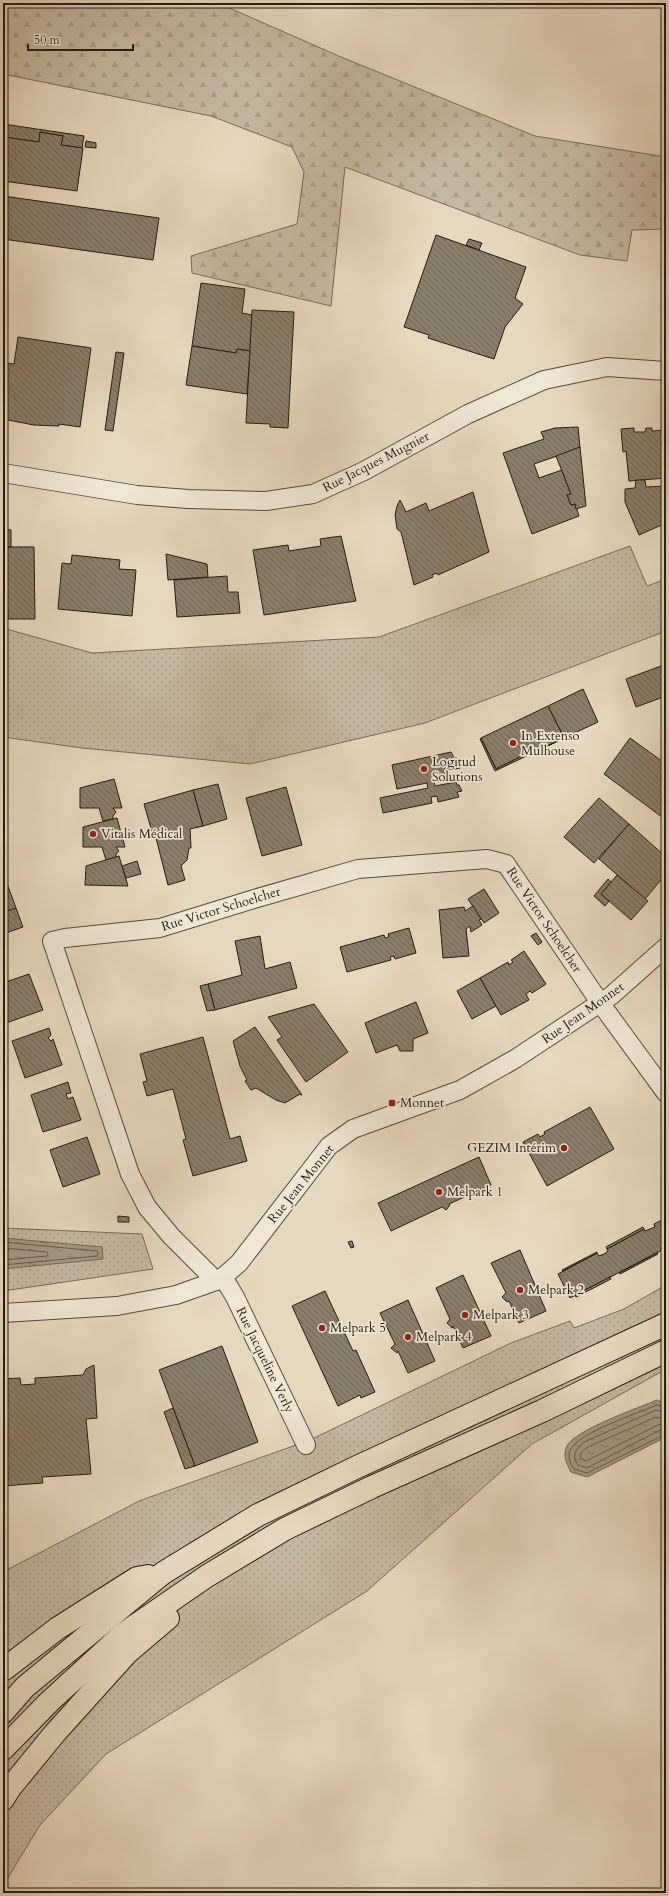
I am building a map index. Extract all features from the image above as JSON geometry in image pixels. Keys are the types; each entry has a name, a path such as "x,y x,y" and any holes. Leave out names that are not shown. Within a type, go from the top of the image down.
{"highway":[{"path":"3,1712 25,1687 163,1573 258,1515 357,1467 666,1324"},
{"path":"3,1749 49,1702 123,1634 207,1576 284,1530 372,1487 542,1411 666,1351"},
{"path":"3,1799 10,1788 55,1734 128,1652 188,1601 277,1545 284,1530"},
{"path":"3,1670 58,1628 137,1578 163,1573"}],"street":[{"name":"Rue Jacques Mugnier","path":"3,473 137,494 266,502 313,494 364,471 468,414 544,380 607,367 666,371"},
{"name":"Rue Victor Schoelcher","path":"220,1279 171,1236 147,1207 130,1174 52,941 65,938 160,928 358,869 487,859 506,864 601,1004"},
{"name":"Rue Jean Monnet","path":"3,1313 117,1306 176,1295 220,1279 239,1263 328,1146 353,1129 460,1090 515,1059 601,1004 640,972 666,947"},
{"path":"601,1004 666,1093"},
{"name":"Rue Jacqueline Verly","path":"220,1279 235,1297 306,1445"}],"green space":[{"path":"3,3 218,3 341,57 535,136 666,157 666,229 632,230 627,261 580,255 345,167 331,306 192,273 191,256 297,224 304,172 292,147 211,116 3,74"},
{"path":"630,546 647,586 666,579 666,631 425,723 250,764 82,748 3,737 3,628 92,653 379,637"},
{"path":"3,1228 142,1234 153,1269 3,1291"},
{"path":"666,1285 666,1369 532,1444 367,1591 106,1754 40,1825 3,1886 3,1572 139,1501 310,1440 511,1343 570,1321 574,1328 624,1309"}],"water":[{"path":"3,1238 102,1247 103,1259 3,1269"},
{"path":"657,1400 666,1404 666,1437 587,1477 571,1472 565,1453 567,1446 572,1440 594,1427"}],"building":[{"path":"3,124 84,136 82,148 61,145 63,136 40,132 39,142 3,137"},
{"path":"40,132 63,136 61,145 83,148 77,191 3,181 3,137 39,142"},
{"path":"86,141 96,143 96,148 85,147"},
{"path":"3,196 159,218 153,260 3,239"},
{"path":"436,235 526,267 515,298 523,304 505,327 494,359 428,338 429,335 404,327"},
{"path":"469,239 482,243 479,250 466,245"},
{"path":"201,283 245,289 242,313 252,315 250,351 237,349 236,353 192,346"},
{"path":"252,310 294,312 288,428 270,427 270,424 246,423"},
{"path":"18,337 91,348 80,427 59,424 59,426 34,425 3,419 3,363 14,364"},
{"path":"192,346 236,353 237,349 250,351 247,394 186,385"},
{"path":"116,352 124,353 113,431 105,430"},
{"path":"578,427 580,448 534,464 539,478 562,470 571,494 567,495 571,505 575,504 579,516 532,534 503,453 544,439 541,432 555,428"},
{"path":"634,428 634,432 645,432 646,428 652,428 652,431 666,430 666,478 629,481 626,451 623,452 621,429"},
{"path":"580,447 586,506 576,509 575,504 571,505 567,495 571,494 556,456"},
{"path":"636,480 645,480 646,487 666,486 666,523 639,535 625,502 625,489 635,488"},
{"path":"473,492 489,552 438,575 437,573 432,575 433,577 414,585 401,532 397,529 395,515 400,500 406,512 426,503 429,511"},
{"path":"3,529 11,530 11,547 3,547"},
{"path":"341,536 356,601 264,615 253,550 288,545 289,551 321,546 320,539"},
{"path":"3,547 34,547 35,619 8,619 8,610 3,610"},
{"path":"166,554 207,564 208,577 168,580"},
{"path":"72,555 120,560 119,569 136,570 132,616 58,609 62,563 71,564"},
{"path":"227,576 228,592 238,592 240,613 177,617 174,580"},
{"path":"661,666 662,670 666,668 666,696 636,707 626,679"},
{"path":"583,689 598,722 564,738 548,706"},
{"path":"548,706 564,738 531,754 528,749 523,752 524,755 496,769 481,738"},
{"path":"481,738 496,769 524,755 523,752 528,749 531,754 495,771 480,739"},
{"path":"630,738 666,764 666,820 604,774"},
{"path":"451,752 460,768 444,771 446,779 434,782 435,786 456,782 462,791 457,792 459,797 438,802 437,796 431,797 432,803 383,813 380,798 428,788 427,783 397,789 392,765"},
{"path":"114,779 122,808 113,808 116,812 113,819 103,821 99,808 80,808 80,788"},
{"path":"218,784 227,819 203,826 193,790"},
{"path":"286,787 302,845 262,856 246,798"},
{"path":"193,790 203,826 190,829 191,848 189,848 187,860 181,866 185,880 168,885 156,838 154,839 144,804"},
{"path":"599,798 629,824 594,863 564,837"},
{"path":"117,818 125,847 116,847 119,851 116,854 116,857 106,860 102,847 83,847 83,827"},
{"path":"629,824 666,857 666,874 645,899 599,859"},
{"path":"119,856 128,886 85,885 86,866"},
{"path":"137,861 141,874 126,878 122,866"},
{"path":"3,872 9,889 3,891"},
{"path":"617,875 648,901 631,920 601,894"},
{"path":"608,879 611,882 601,894 609,901 605,906 594,896"},
{"path":"9,889 16,908 3,913 3,891"},
{"path":"484,889 499,913 484,923 468,899"},
{"path":"473,906 481,919 479,920 482,925 471,932 470,926 466,929 469,956 443,958 439,910 464,907 465,911"},
{"path":"16,908 23,927 3,934 3,913"},
{"path":"409,928 416,953 395,959 394,956 390,957 391,960 347,972 340,947 384,935 385,938 389,937 388,934"},
{"path":"536,933 542,942 538,945 531,936"},
{"path":"260,936 265,969 290,962 297,988 215,1010 208,984 242,975 235,941"},
{"path":"524,951 546,984 532,993 530,991 526,994 529,1000 501,1015 480,978 508,962 509,965 513,962 511,960"},
{"path":"29,974 43,1010 6,1023 3,1015 3,983"},
{"path":"480,978 496,1006 472,1019 457,991"},
{"path":"208,984 215,1010 207,1011 200,986"},
{"path":"416,1002 428,1033 413,1039 413,1051 400,1051 397,1045 376,1053 365,1023"},
{"path":"314,1004 348,1052 306,1082 277,1040 282,1037 268,1017"},
{"path":"255,1027 302,1095 300,1094 285,1103 276,1100 256,1088 251,1090 245,1081 247,1080 240,1066 233,1041"},
{"path":"49,1028 51,1035 48,1038 51,1041 53,1039 62,1065 25,1078 12,1041"},
{"path":"203,1037 230,1139 240,1136 247,1161 193,1176 183,1140 186,1139 173,1089 147,1096 143,1082 147,1081 140,1054"},
{"path":"68,1082 71,1093 66,1094 68,1099 73,1097 81,1120 43,1132 31,1095"},
{"path":"590,1107 614,1149 547,1186 523,1142 538,1134 540,1137 545,1134 544,1132"},
{"path":"87,1137 100,1174 63,1187 50,1150"},
{"name":"Melpark 1","path":"479,1157 491,1185 449,1204 450,1205 446,1210 442,1207 391,1231 378,1203"},
{"path":"118,1216 129,1217 129,1222 118,1222"},
{"path":"666,1218 666,1248 570,1298 558,1274 597,1253 599,1256 604,1254 608,1251 607,1249 644,1229 645,1231 655,1227 654,1224"},
{"path":"643,1227 644,1229 607,1249 606,1247"},
{"path":"352,1241 354,1247 351,1248 348,1242"},
{"name":"Melpark 2","path":"520,1250 546,1311 519,1323 509,1301 507,1302 502,1297 506,1293 491,1263"},
{"path":"597,1252 563,1271 562,1270"},
{"path":"657,1253 658,1254 620,1274 619,1273"},
{"name":"Melpark 3","path":"463,1275 491,1336 463,1348 453,1326 452,1328 447,1323 450,1319 436,1288"},
{"path":"610,1277 611,1279 576,1297 575,1295"},
{"name":"Melpark 5","path":"325,1291 353,1351 356,1350 375,1392 361,1398 360,1395 338,1406 292,1306"},
{"name":"Melpark 4","path":"408,1300 435,1361 408,1373 398,1351 397,1353 391,1348 395,1344 380,1313"},
{"path":"222,1346 258,1442 195,1466 159,1370"},
{"path":"94,1365 97,1418 86,1419 91,1474 42,1477 43,1483 3,1486 3,1379 20,1378 21,1385 35,1384 35,1378 83,1375 86,1369"},
{"path":"173,1408 195,1466 185,1469 164,1412"}],"place":[{"name":"In Extenso Mulhouse","path":"513,743"},
{"name":"Logitud Solutions","path":"424,769"},
{"name":"Vitalis Médical","path":"93,834"},
{"name":"Monnet","path":"392,1103"},
{"name":"GEZIM Intérim","path":"564,1148"},
{"name":"Melpark 1","path":"439,1192"},
{"name":"Melpark 2","path":"520,1290"},
{"name":"Melpark 3","path":"465,1315"},
{"name":"Melpark 5","path":"322,1328"},
{"name":"Melpark 4","path":"408,1337"}]}
